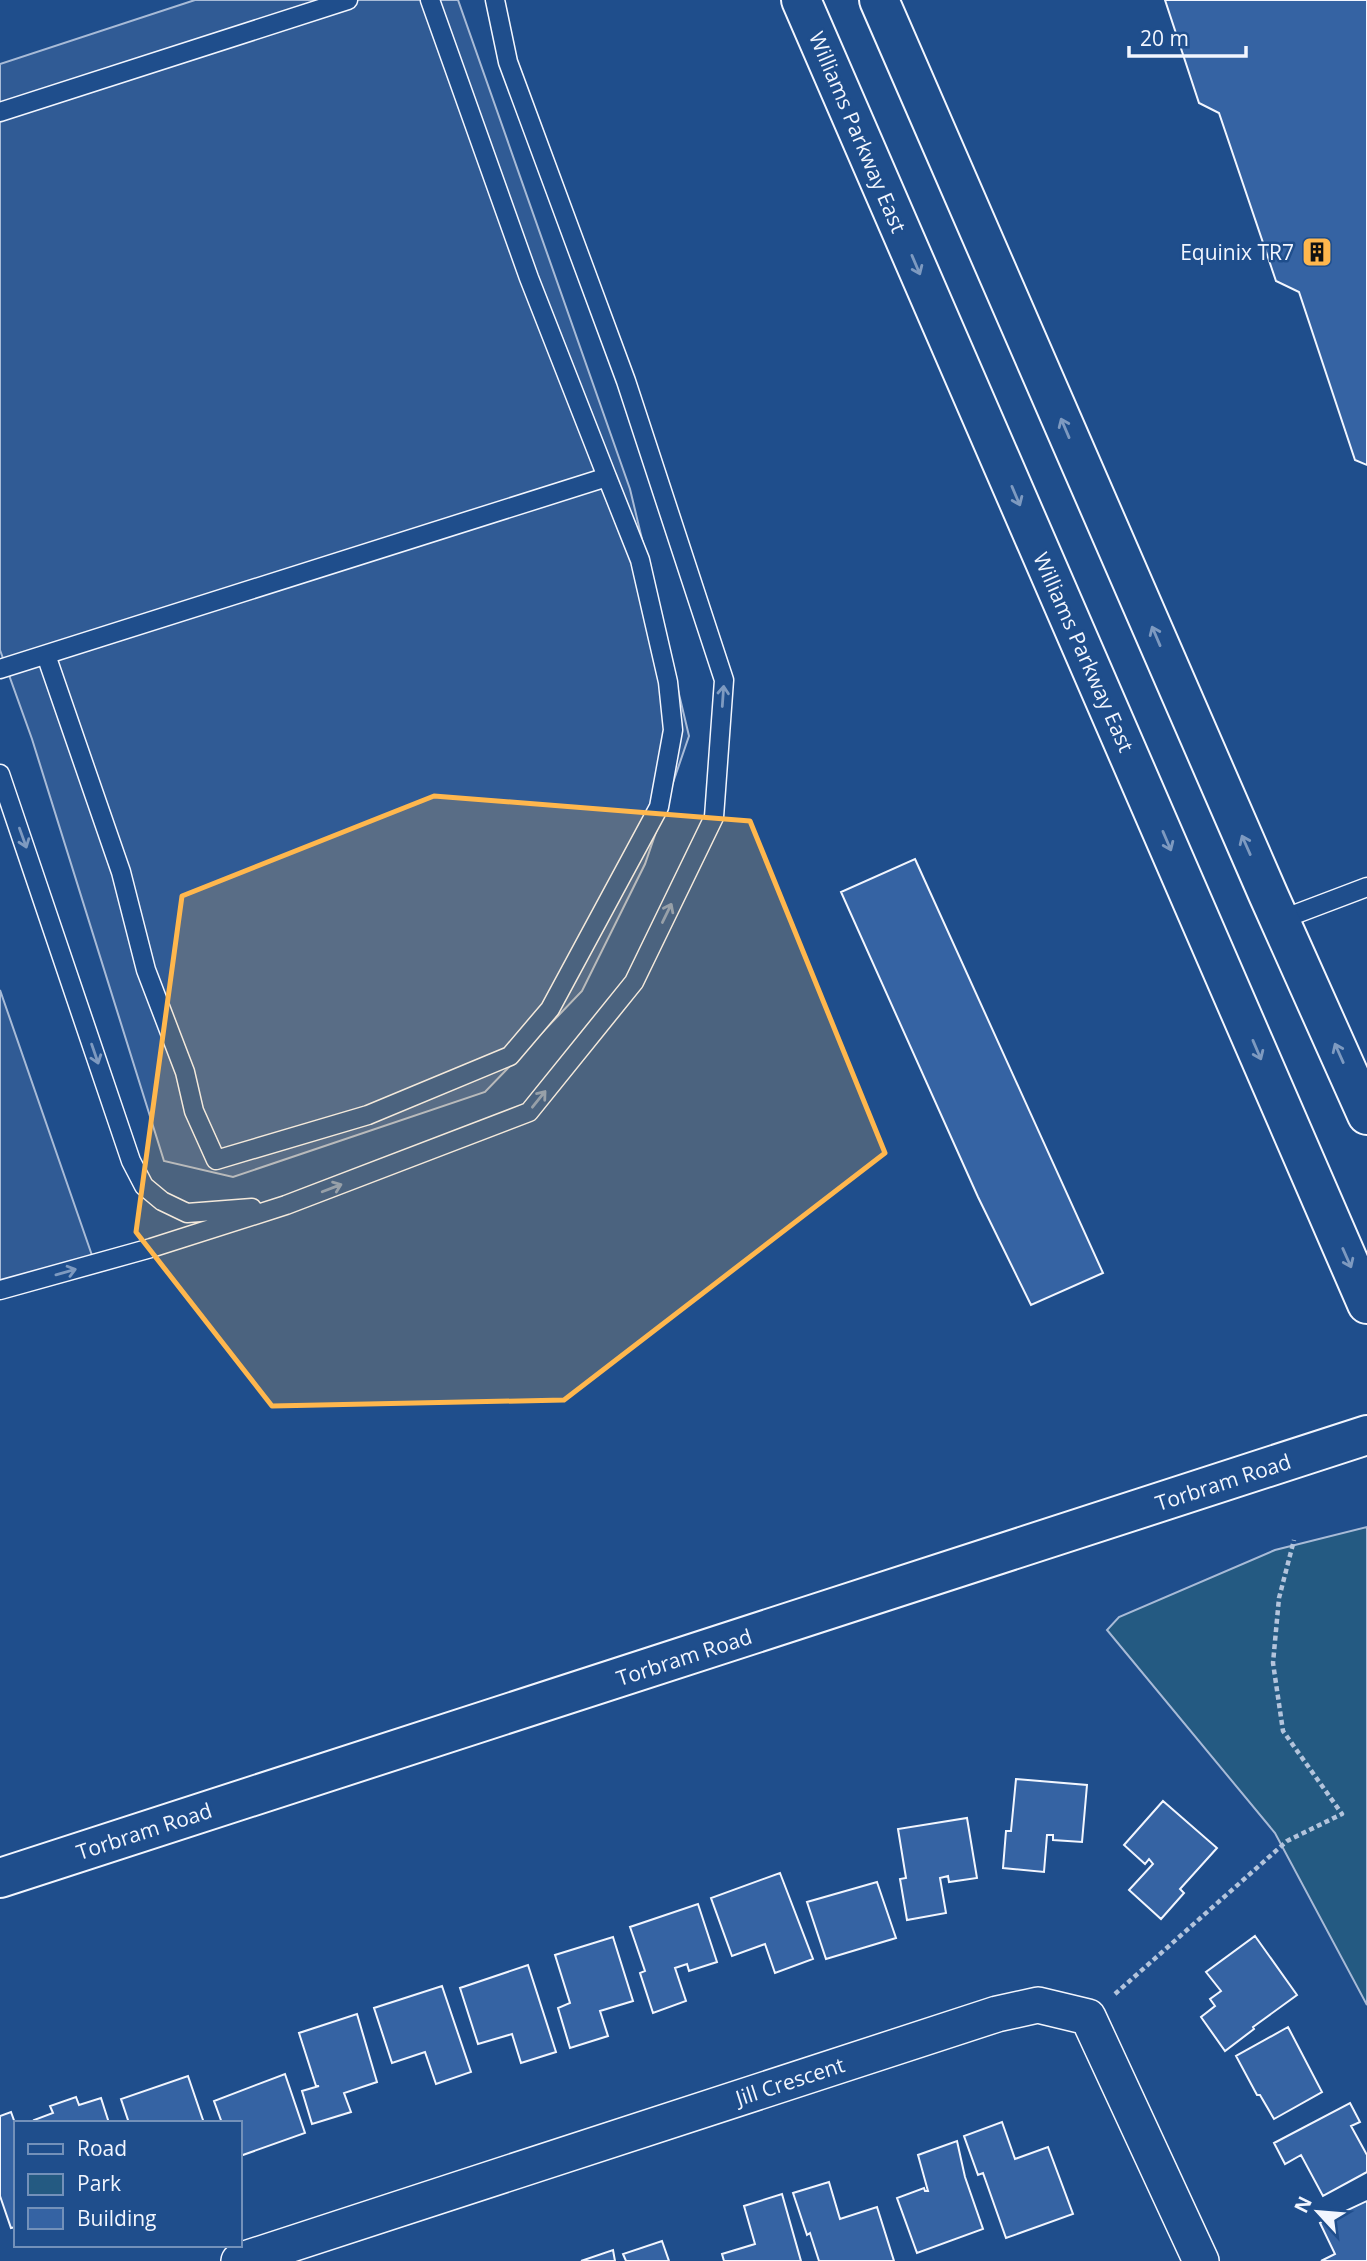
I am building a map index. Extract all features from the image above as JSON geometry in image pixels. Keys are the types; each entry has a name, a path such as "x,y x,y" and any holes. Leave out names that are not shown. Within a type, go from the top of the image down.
{"main road":[{"name":"Williams Parkway East","path":"801,0 1367,1304"},
{"path":"879,0 1367,1115"},
{"name":"Torbram Road","path":"0,1878 1367,1435"}],"street":[{"name":"Jill Crescent","path":"239,2261 997,2014 1038,2005 1088,2018"},
{"path":"1088,2018 1201,2261"}],"lane":[{"path":"0,112 348,0"},
{"path":"46,655 121,872 146,970 185,1072 194,1111 216,1160 368,1115 510,1056 550,1009 659,807 673,730 668,682 640,560 529,278 430,0"},
{"path":"0,1290 140,1251 286,1205 529,1112 634,982 714,817 724,680 626,381 508,62 495,0"},
{"path":"0,669 607,477"},
{"path":"0,774 131,1161 144,1186 162,1201 187,1213 286,1205"},
{"path":"1280,920 1367,887"}],"path":[{"path":"1088,2018 1287,1840 1342,1814 1283,1731 1273,1663 1279,1598 1294,1540"}],"highlighted area":[{"path":"434,796 750,821 885,1153 564,1400 272,1406 136,1232 182,896"}],"green space":[{"path":"1367,1527 1367,2005 1275,1833 1107,1630 1119,1617 1275,1550"}],"shaded area":[{"path":"195,0 458,0 630,489 689,736 645,864 582,991 485,1092 233,1177 164,1161 32,739 0,650 0,64"},
{"path":"0,990 95,1264 0,1293"}],"building":[{"name":"Equinix TR7","path":"1165,0 1367,0 1367,465 1355,460 1299,292 1276,281 1219,113 1199,103"},
{"path":"915,859 1103,1273 1031,1305 978,1197 841,892"},
{"path":"1016,1779 1087,1785 1082,1842 1053,1840 1053,1835 1047,1835 1044,1872 1003,1868 1006,1831 1011,1831"},
{"path":"1163,1801 1217,1848 1180,1889 1184,1893 1161,1919 1129,1890 1153,1864 1149,1859 1145,1864 1124,1845"},
{"path":"967,1818 977,1878 949,1882 948,1876 940,1878 946,1913 907,1920 900,1879 906,1878 898,1829"},
{"path":"780,1873 813,1959 775,1973 765,1944 732,1956 711,1898"},
{"path":"877,1882 896,1938 826,1959 807,1902"},
{"path":"698,1904 717,1962 689,1971 687,1964 675,1968 686,2001 653,2013 640,1973 645,1971 630,1927"},
{"path":"1255,1936 1297,1995 1225,2051 1201,2017 1215,2006 1210,1999 1221,1991 1206,1972"},
{"path":"613,1937 633,2001 600,2011 608,2036 570,2048 558,2008 570,2003 555,1955"},
{"path":"528,1965 556,2052 521,2063 512,2034 478,2044 460,1988"},
{"path":"442,1986 471,2072 436,2084 425,2052 392,2063 374,2008"},
{"path":"357,2014 377,2082 344,2093 351,2112 312,2124 302,2091 319,2086 316,2086 299,2033"},
{"path":"1288,2027 1322,2092 1274,2119 1260,2095 1257,2095 1236,2056"},
{"path":"285,2074 305,2133 242,2155 242,2121 221,2121 214,2101"},
{"path":"188,2076 203,2121 128,2121 121,2099"},
{"path":"76,2097 79,2105 101,2098 108,2121 34,2121 53,2113 50,2106"},
{"path":"1350,2103 1360,2122 1351,2126 1367,2155 1367,2172 1323,2196 1301,2155 1285,2164 1274,2143"},
{"path":"11,2112 14,2121 14,2227 11,2228 0,2196 0,2116"},
{"path":"1002,2122 1015,2159 1048,2147 1073,2214 1006,2238 983,2173 978,2175 964,2136"},
{"path":"957,2141 965,2177 983,2229 917,2253 897,2198 924,2188 928,2191 918,2155"},
{"path":"829,2182 840,2219 877,2207 894,2261 819,2261 793,2193"},
{"path":"782,2194 801,2261 724,2261 722,2254 755,2244 744,2206"},
{"path":"1367,2201 1367,2261 1321,2261 1335,2254 1320,2223"},
{"path":"662,2241 669,2261 626,2261 623,2254"},
{"path":"613,2250 615,2261 581,2261"}],"place":[{"name":"Equinix TR7","path":"1317,252"}]}
